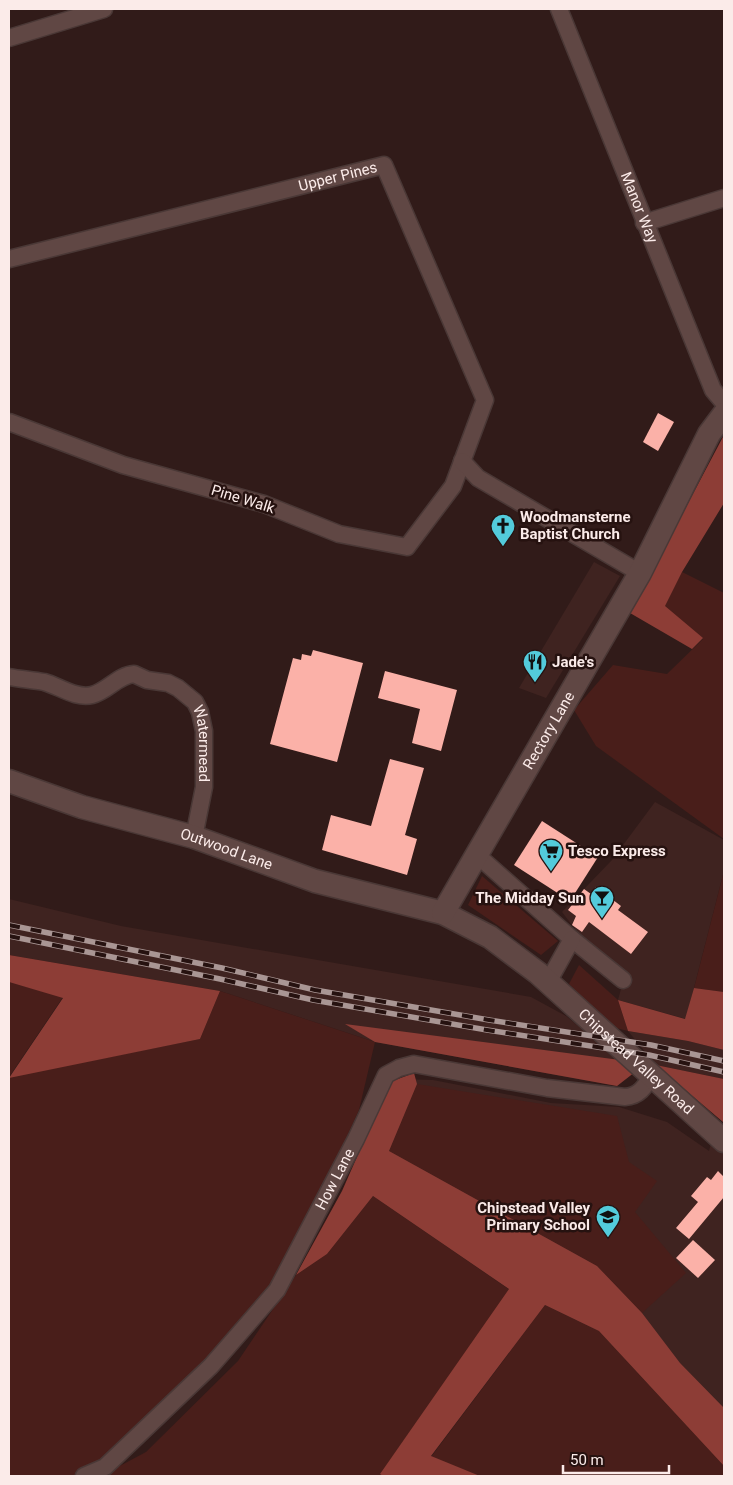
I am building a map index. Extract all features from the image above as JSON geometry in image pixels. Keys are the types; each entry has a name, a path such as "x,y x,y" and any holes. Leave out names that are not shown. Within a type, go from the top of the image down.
{"main road":[{"name":"Rectory Lane","path":"443,914 640,573 709,434 724,414"},
{"name":"Outwood Lane","path":"9,781 82,807 194,837 315,881 443,914"},
{"name":"Chipstead Valley Road","path":"443,914 490,937 514,954 548,982 724,1141"}],"street":[{"path":"9,38 104,9"},
{"name":"Manor Way","path":"559,9 713,390 724,403"},
{"name":"Upper Pines","path":"9,259 384,165 485,400 462,461"},
{"path":"644,223 724,198"},
{"name":"Pine Walk","path":"9,422 122,465 264,504 339,534 407,547 453,486 462,461"},
{"path":"462,461 478,478 640,573"},
{"path":"453,486 478,478"},
{"name":"Watermead","path":"9,678 44,682 75,694 87,696 98,693 121,679 134,674 147,680 168,683 187,694 195,702 200,712 204,731 204,787 194,837"},
{"path":"477,855 572,939 623,980"},
{"path":"548,982 572,939"},
{"name":"How Lane","path":"84,1476 106,1467 204,1373 278,1290 356,1139 386,1075 399,1068 414,1064 547,1088 625,1097 633,1096 640,1092 651,1076"}],"shaded area":[{"path":"724,435 724,503 682,572 665,606 703,638 692,649 630,613"},
{"path":"594,562 620,576 546,698 519,688"},
{"path":"682,572 724,593 724,839 596,746 574,710 613,665 667,674 703,639 664,606"},
{"path":"655,802 724,840 724,871 686,1019 618,1000 621,989 562,912 612,860"},
{"path":"724,871 724,992 694,988"},
{"path":"482,876 558,941 541,955 468,905"},
{"path":"9,899 121,926 531,997 566,1016 635,1072 617,1086 375,1042 220,991 9,955"},
{"path":"9,955 220,991 200,1039 9,1078 63,998 9,982"},
{"path":"579,965 618,1000 628,1031 612,1027 569,984"},
{"path":"9,982 63,997 9,1077"},
{"path":"694,988 724,992 724,1050 688,1041 628,1031 618,1000 685,1019"},
{"path":"220,991 375,1042 359,1110 277,1290 211,1366 84,1476 9,1476 9,1077 200,1039"},
{"path":"345,1024 620,1060 635,1072 617,1086 375,1042"},
{"path":"628,1031 688,1041 724,1050 724,1079 656,1065"},
{"path":"656,1065 724,1079 724,1121 723,1122"},
{"path":"414,1073 417,1084 389,1151 597,1266 642,1313 680,1363 724,1408 724,1466 599,1331 545,1305 431,1456 480,1476 383,1476 380,1474 509,1289 373,1196 327,1254 296,1275 342,1191 390,1082"},
{"name":"Chipstead Valley Primary School","path":"398,1079 433,1080 551,1103 619,1107 667,1122 709,1151 714,1132 724,1141 724,1436 362,1152"},
{"path":"417,1084 617,1116 629,1162 657,1181 635,1212 686,1273 642,1313 597,1266 389,1151"},
{"path":"373,1196 510,1290 381,1473 383,1476 101,1476 146,1452 238,1361 296,1275 327,1254"},
{"path":"545,1305 599,1331 724,1466 724,1476 480,1476 431,1457"}],"building":[{"path":"658,413 674,422 658,451 643,442"},
{"path":"313,650 363,663 337,762 270,744 293,658 301,660 302,654 311,656"},
{"path":"385,671 457,690 441,751 412,743 420,709 378,698"},
{"path":"390,759 424,768 405,835 417,839 407,875 322,850 331,815 371,826"},
{"path":"542,821 598,857 570,901 514,865"},
{"name":"The Midday Sun","path":"596,887 621,906 618,910 648,932 631,954 589,922 582,932 572,925 576,916 568,910 584,889 591,894"},
{"path":"718,1171 724,1177 724,1197 689,1239 676,1228 698,1202 691,1196 707,1177 711,1180"},
{"path":"693,1240 715,1260 698,1278 676,1258"}],"railway":[{"path":"9,925 222,968 315,990 651,1045 724,1061"},
{"path":"9,936 313,1000 649,1055 724,1072"}],"place":[{"name":"Woodmansterne Baptist Church","path":"503,547"},
{"name":"Jade's","path":"535,683"},
{"name":"Tesco Express","path":"551,872"},
{"name":"The Midday Sun","path":"602,919"},
{"name":"Chipstead Valley Primary School","path":"608,1238"}]}
